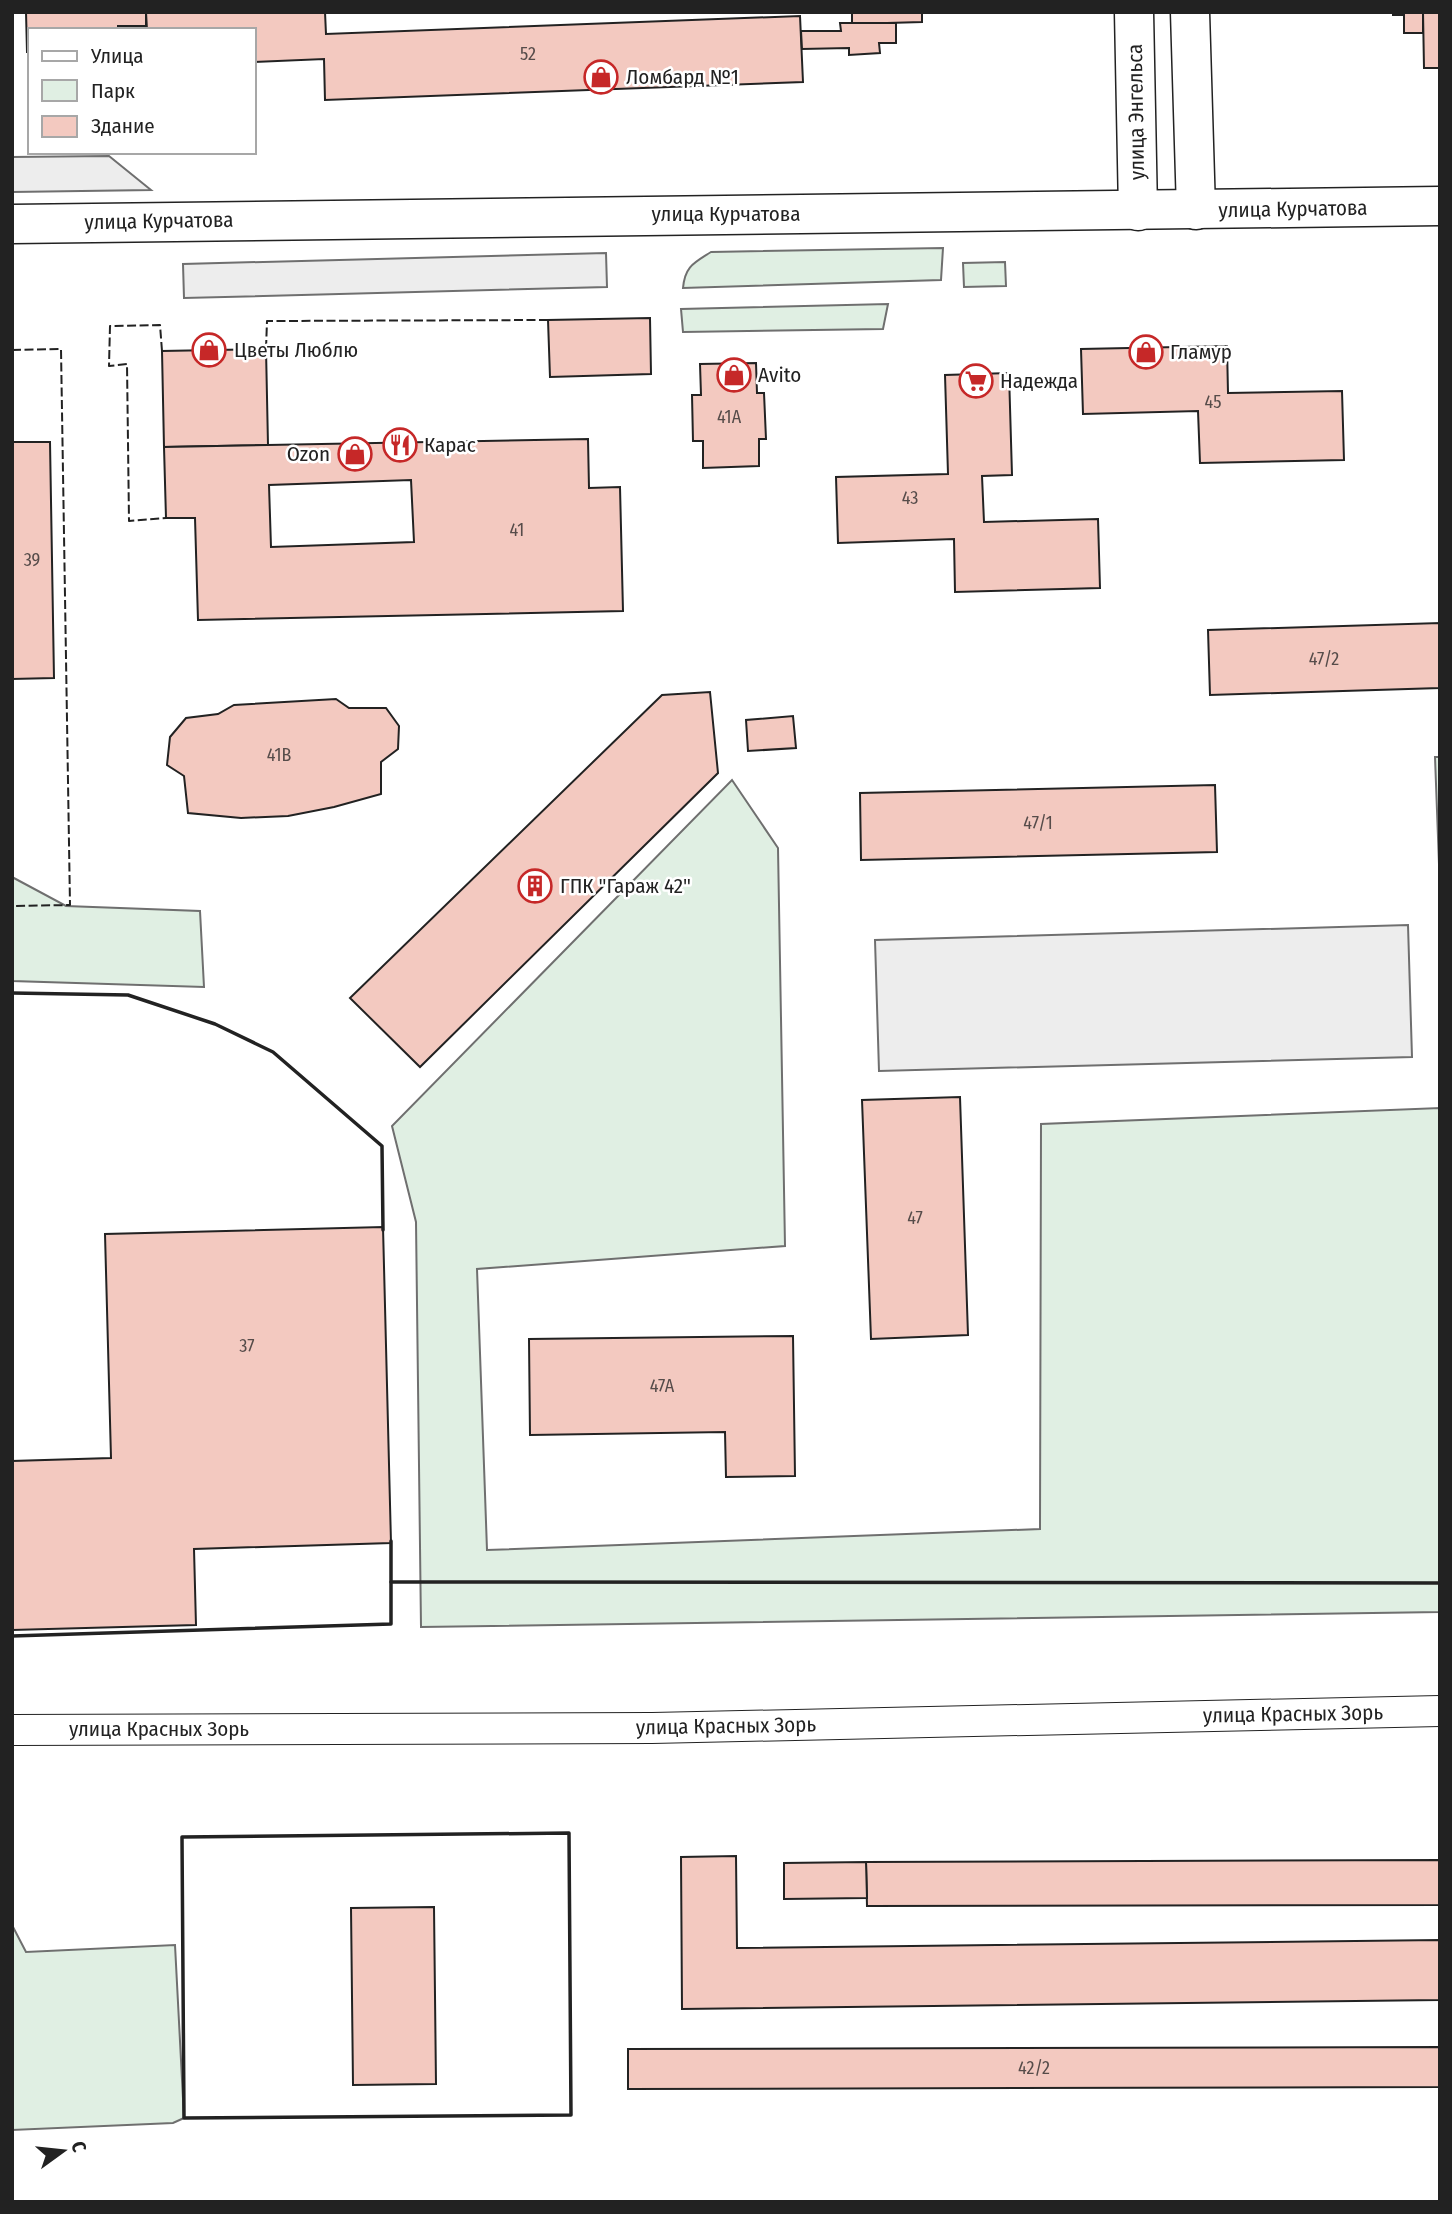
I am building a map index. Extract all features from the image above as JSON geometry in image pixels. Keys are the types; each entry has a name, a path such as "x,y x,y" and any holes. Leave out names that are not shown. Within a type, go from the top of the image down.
{"main road":[{"name":"улица Энгельса","path":"1134,12 1138,211"},
{"path":"1190,12 1196,211"},
{"name":"улица Курчатова","path":"12,224 1440,206"}],"street":[{"name":"улица Красных Зорь","path":"12,1730 652,1728 1440,1711"}],"green space":[{"path":"943,248 941,280 683,288 688,270 711,252"},
{"path":"1005,262 1006,286 964,287 963,263"},
{"path":"888,304 883,329 683,332 681,309"},
{"path":"1435,757 1440,757 1440,891"},
{"path":"732,780 778,848 785,1246 477,1269 487,1550 1040,1529 1041,1124 1440,1108 1440,1612 421,1627 416,1222 392,1126"},
{"path":"12,877 66,906 200,911 204,987 12,981"},
{"path":"12,1925 26,1952 175,1945 184,2118 173,2123 12,2130"}],"shaded area":[{"path":"109,156 151,190 12,192 12,157"},
{"path":"606,253 607,287 184,298 183,264"},
{"path":"1408,925 1412,1057 879,1071 875,940"}],"building":[{"path":"26,12 146,12 146,26 28,28 27,52"},
{"path":"146,12 325,12 326,34 800,16 803,82 325,100 324,59 256,62 256,28 147,28"},
{"path":"852,12 922,12 922,22 852,24"},
{"path":"1393,12 1423,12 1423,33 1404,33 1404,15 1393,15"},
{"path":"1423,12 1440,12 1440,68 1424,68"},
{"path":"840,23 896,23 896,43 879,43 880,53 849,55 849,48 802,49 801,31 841,31"},
{"path":"650,318 651,374 550,377 548,320"},
{"path":"1227,346 1228,393 1342,391 1344,460 1200,463 1198,411 1083,414 1081,349"},
{"path":"266,349 268,445 164,447 162,351"},
{"path":"756,363 757,393 764,393 766,439 759,439 759,466 703,468 703,441 693,441 692,395 701,395 700,364"},
{"path":"1009,373 1012,475 982,476 984,522 1098,519 1100,588 955,592 954,539 838,543 836,477 948,474 945,375"},
{"path":"588,439 589,488 620,487 623,611 198,620 195,518 166,518 164,447","holes":["411,480 414,542 271,547 269,485"]},
{"path":"12,442 50,442 54,678 12,679"},
{"path":"1440,623 1440,688 1210,695 1208,630"},
{"name":"ГПК \"Гараж 42\"","path":"710,692 718,773 420,1067 350,998 662,695"},
{"path":"336,699 349,708 386,708 399,726 398,749 381,762 381,794 288,816 241,818 188,813 184,776 167,765 170,737 186,718 218,714 234,705"},
{"path":"793,716 796,748 748,751 746,720"},
{"path":"1215,785 1217,852 861,860 860,793"},
{"path":"960,1097 968,1335 871,1339 862,1100"},
{"path":"383,1227 391,1543 194,1549 196,1625 12,1630 12,1461 111,1458 105,1234"},
{"path":"793,1336 795,1476 726,1477 725,1432 530,1435 529,1339"},
{"path":"736,1856 737,1948 1440,1940 1440,2000 682,2009 681,1857"},
{"path":"1440,1860 1440,1905 867,1906 866,1862"},
{"path":"866,1862 867,1898 784,1899 784,1863"},
{"path":"434,1907 436,2084 353,2085 351,1908"},
{"path":"1440,2047 1440,2087 628,2089 628,2049"}],"fence":[{"path":"266,349 267,321 548,320"},
{"path":"162,351 160,325 110,326 109,366 127,364 129,521 166,518"},
{"path":"12,350 61,349 70,905 12,906"}],"wall":[{"path":"12,993 128,995 215,1024 273,1052 382,1146 383,1230"},
{"path":"12,1636 391,1624 391,1541"},
{"path":"391,1582 1440,1583"},
{"path":"569,1833 571,2115 184,2118 182,1837 569,1833"}],"place":[{"name":"Ломбард №1","path":"601,77"},
{"name":"Цветы Люблю","path":"209,350"},
{"name":"Гламур","path":"1146,352"},
{"name":"Avito","path":"734,375"},
{"name":"Надежда","path":"976,381"},
{"name":"Карас","path":"400,445"},
{"name":"Ozon","path":"355,454"},
{"name":"ГПК \"Гараж 42\"","path":"535,886"}]}
